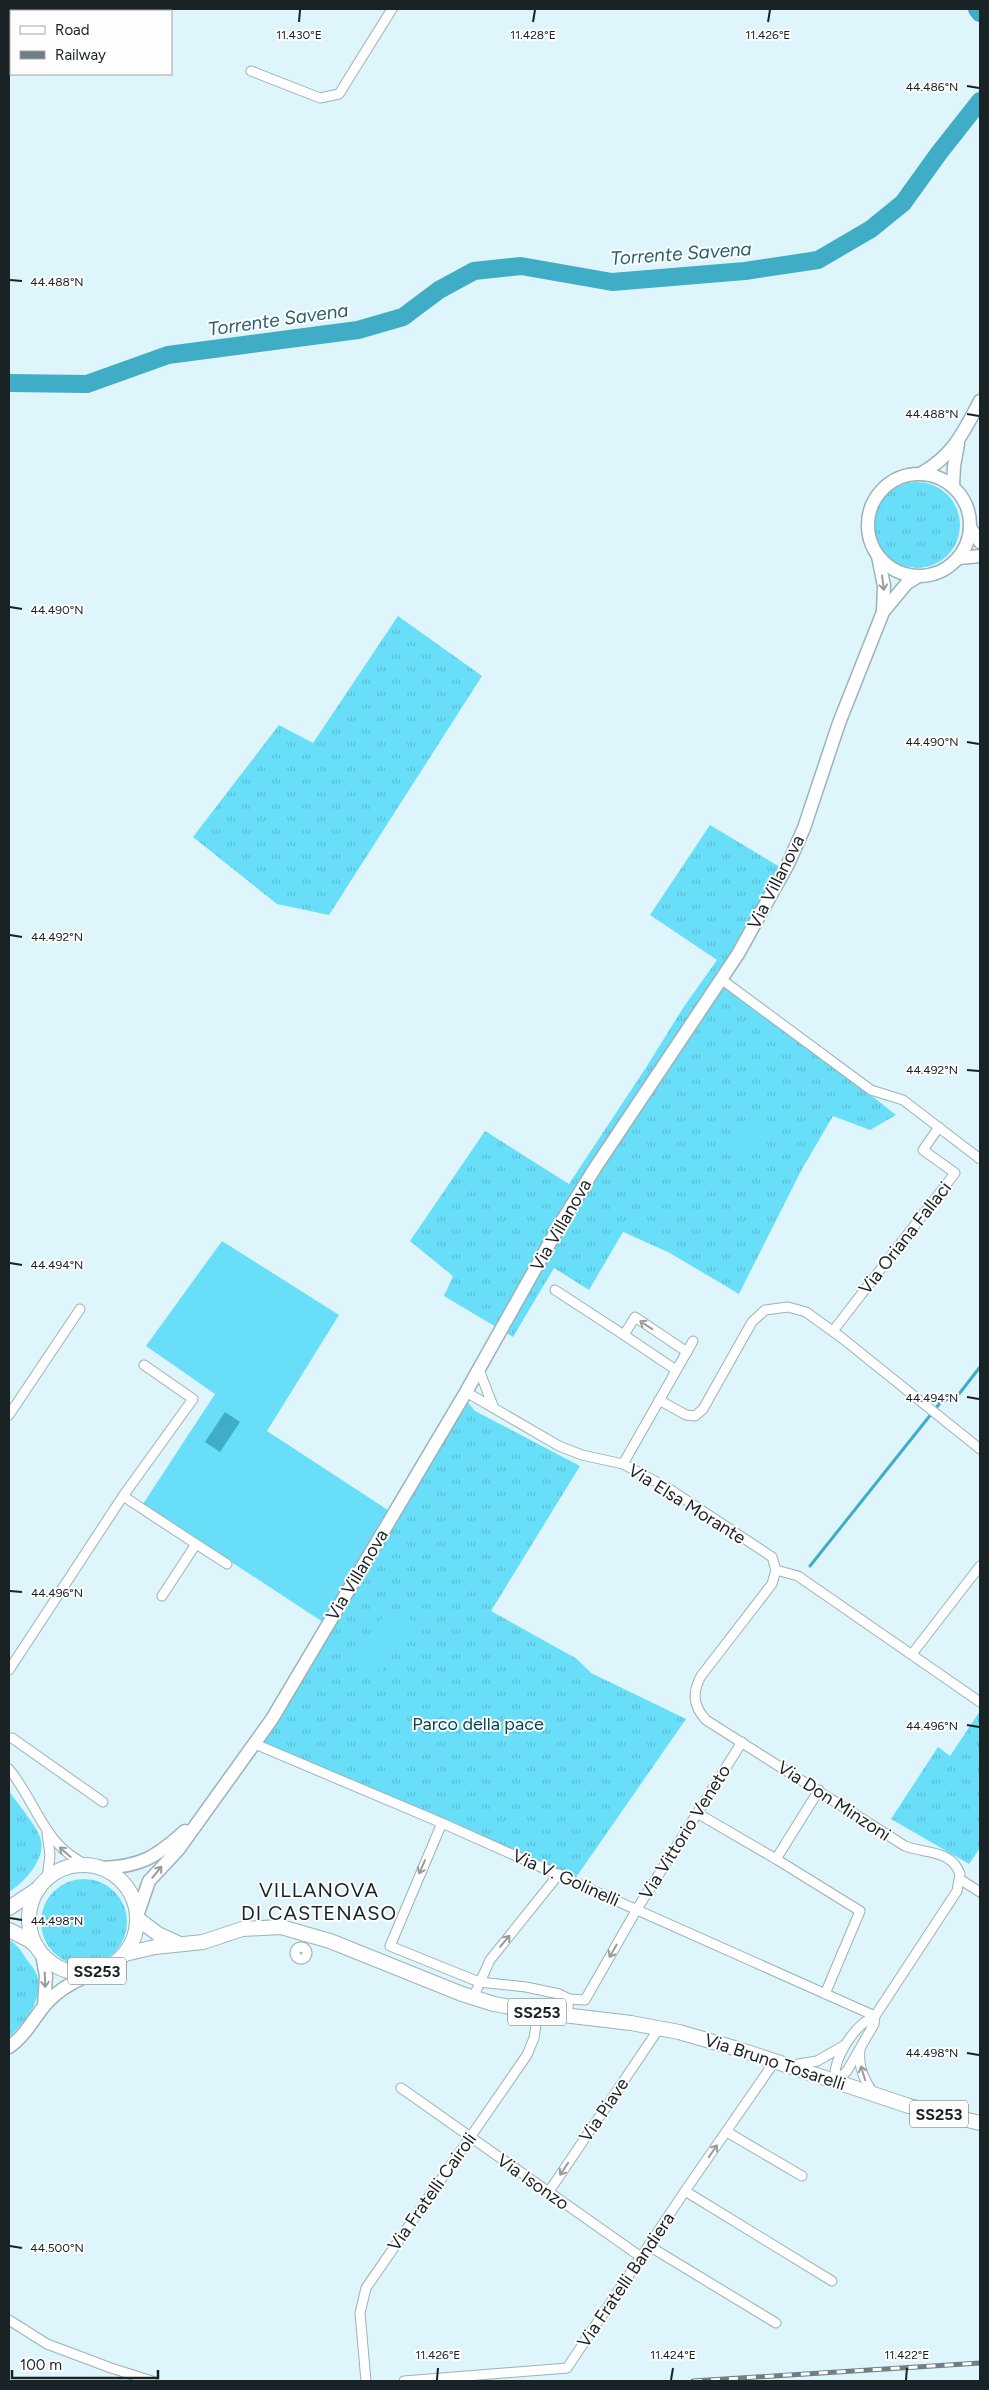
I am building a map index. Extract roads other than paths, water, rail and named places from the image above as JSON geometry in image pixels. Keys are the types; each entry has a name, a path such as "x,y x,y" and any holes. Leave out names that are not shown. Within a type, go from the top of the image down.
{"main road":[{"path":"922,473 948,455 958,443 980,401"},
{"path":"954,486 954,466 958,443"},
{"path":"922,473 944,480 954,486 968,507 971,529 966,547 959,558 940,572 917,576 895,570 878,556 871,543 868,529 869,514 874,501 882,489 894,480 907,475 922,473"},
{"path":"971,529 980,542"},
{"name":"Via Villanova","path":"878,556 884,586 883,612"},
{"path":"959,558 980,556"},
{"name":"Via Villanova","path":"138,1917 149,1881 178,1850 198,1819 256,1744 479,1370 562,1221 595,1168 738,954 788,864 804,828 839,723 883,612 907,583 917,576"},
{"name":"Via Villanova","path":"94,1867 120,1867 146,1861 157,1855 198,1819"},
{"path":"9,1908 59,1871 73,1866 94,1867 112,1873 130,1891 138,1917 158,1934 183,1945"},
{"path":"43,1883 31,1906 29,1916 30,1927 46,1976 44,2006"},
{"name":"SS253","path":"9,1930 29,1940 62,1969 81,1973 100,1971 114,1964 125,1954 134,1938 138,1917"},
{"name":"Via Bruno Tosarelli","path":"125,1954 154,1947 203,1942 242,1929 258,1926 281,1927 307,1933 473,1998 538,2012 660,2027 781,2063 908,2106 980,2123"},
{"path":"9,2047 26,2033 44,2006 68,1985 100,1971"}],"street":[{"path":"251,71 320,98 338,94 392,9"},
{"path":"721,979 871,1090 903,1100 980,1159"},
{"name":"Via Oriana Fallaci","path":"833,1331 955,1173 923,1150 939,1127"},
{"path":"555,1290 676,1370"},
{"path":"659,1400 686,1415 695,1416 703,1409 752,1322 765,1310 788,1307 806,1312 833,1331 980,1449"},
{"path":"9,1415 80,1309"},
{"path":"624,1335 635,1318 687,1352"},
{"path":"623,1464 693,1342"},
{"path":"9,1670 123,1496 193,1398 144,1366"},
{"path":"479,1370 493,1406"},
{"name":"Via Elsa Morante","path":"466,1392 559,1446 582,1455 623,1464 668,1488 772,1557 776,1570"},
{"path":"123,1496 227,1564"},
{"path":"162,1596 196,1544"},
{"path":"912,1654 980,1566"},
{"path":"776,1570 798,1576 980,1702"},
{"name":"Via Don Minzoni","path":"776,1570 772,1584 701,1676 696,1686 694,1697 696,1709 706,1720 905,1846 919,1851 943,1854 952,1859 958,1867 960,1880"},
{"path":"10,1738 103,1802"},
{"name":"Via Vittorio Veneto","path":"569,1999 585,2000 637,1909 742,1742"},
{"name":"Via V. Golinelli","path":"256,1744 442,1822 875,2016"},
{"path":"9,1769 47,1833 67,1855 94,1867"},
{"path":"776,1859 819,1790"},
{"path":"697,1813 860,1911 825,1994"},
{"path":"442,1822 390,1946 479,1982 526,1987 559,1994 569,1999 567,2016"},
{"path":"43,1883 50,1855 47,1833"},
{"path":"473,1998 490,1960 559,1874"},
{"path":"835,2082 847,2071 874,2024 875,2016 957,1891 960,1880 980,1892"},
{"path":"303,1947 307,1933"},
{"name":"Via Fratelli Cairoli","path":"366,2381 360,2313 366,2288 527,2055 534,2038 538,2012"},
{"path":"835,2082 835,2068 849,2042 869,2019 875,2016"},
{"name":"Via Piave","path":"548,2193 660,2027"},
{"path":"781,2063 817,2060 829,2056 849,2042"},
{"path":"861,2047 861,2071 876,2096"},
{"name":"Via Fratelli Bandiera","path":"404,2381 567,2368 685,2191 727,2132 781,2063"},
{"name":"Via Isonzo","path":"401,2088 641,2257"},
{"path":"727,2132 802,2176"},
{"path":"685,2191 832,2281"},
{"path":"649,2246 776,2323"},
{"path":"9,2320 47,2344 152,2381"}],"waterway":[{"name":"Torrente Savena","path":"977,9 980,13"},
{"name":"Torrente Savena","path":"9,383 87,384 168,355 358,330 403,317 439,290 474,271 521,266 612,282 745,271 818,260 871,229 903,203 980,101"},
{"path":"810,1566 940,1403 959,1394 980,1367"}],"railway":[{"path":"693,2381 980,2363"}],"district":[{"name":"VILLANOVA DI CASTENASO","path":"319,1902"}],"park label":[{"name":"Parco della pace","path":"478,1724"}]}
